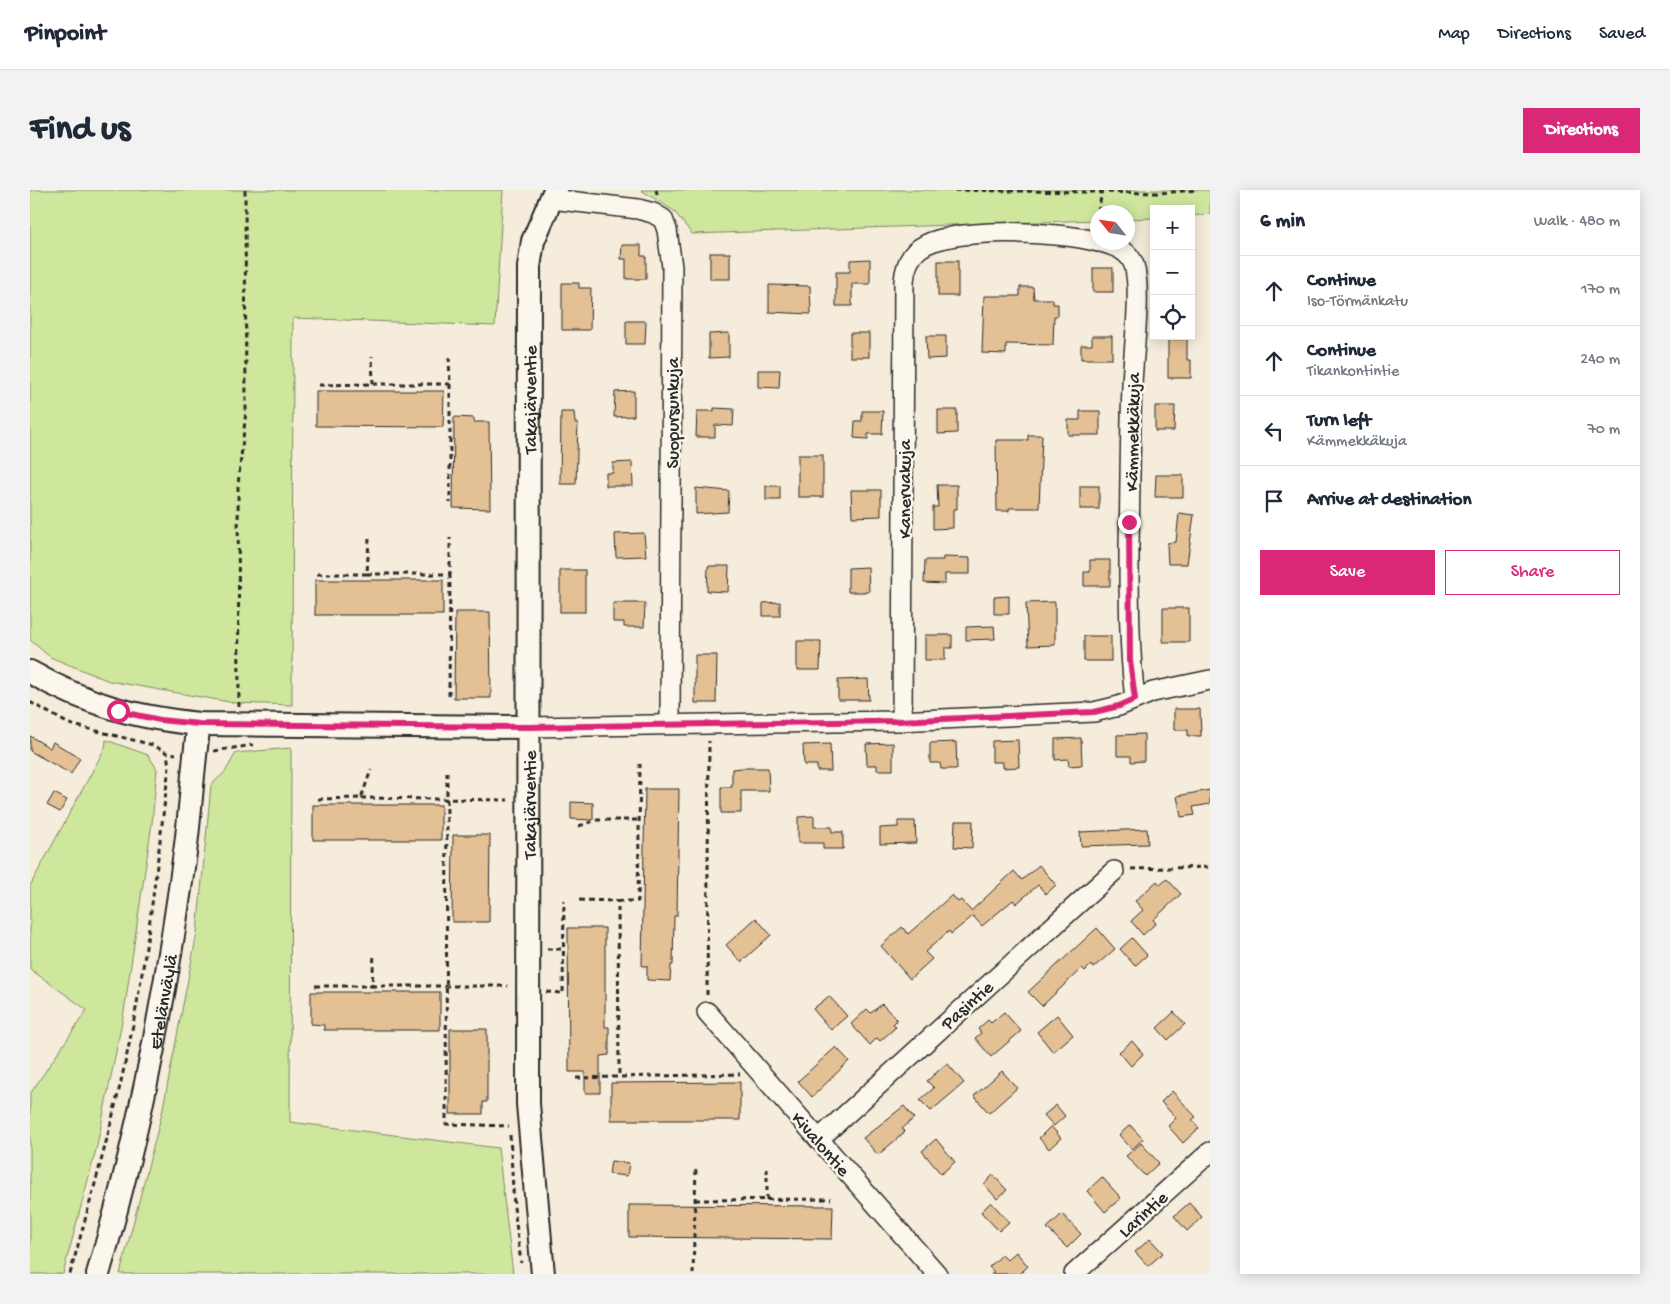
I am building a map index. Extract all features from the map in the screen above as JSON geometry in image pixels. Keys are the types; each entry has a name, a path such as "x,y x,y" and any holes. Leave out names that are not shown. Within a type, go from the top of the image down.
{"street":[{"name":"Suopursunkuja","path":"553,194 645,211 663,219 667,230 672,267 670,723"},
{"name":"Takajärventie","path":"543,1274 518,989 528,727 528,267 533,242 553,194"},
{"name":"Kanervakuja","path":"902,721 904,281 910,258 928,243 974,235 1034,233 1090,240"},
{"name":"Kämmekkäkuja","path":"1121,250 1130,257 1134,266 1137,297 1132,349 1129,561 1130,660 1135,699"},
{"path":"30,672 84,700 118,711 160,720 199,724 240,725 528,727 670,723 902,721 1094,712 1119,706 1154,692 1210,680"},
{"name":"Etelänväylä","path":"98,1274 141,1112 162,1007 186,844 199,724"},
{"name":"Pasintie","path":"819,1139 1114,871"},
{"name":"Kivalontie","path":"706,1012 938,1274"},
{"name":"Larintie","path":"1074,1274 1210,1152"}],"path":[{"path":"242,747 237,630 238,505 246,411 245,190"},
{"path":"946,190 1159,193 1197,190"},
{"path":"1099,205 1102,192"},
{"path":"372,356 373,384"},
{"path":"449,356 450,503"},
{"path":"319,385 450,384"},
{"path":"449,696 450,538"},
{"path":"367,574 369,539"},
{"path":"317,574 450,574"},
{"path":"706,1012 709,723"},
{"path":"70,1274 118,1093 137,1004 150,924 168,777 167,754"},
{"path":"579,900 638,901 640,764"},
{"path":"361,798 371,770"},
{"path":"447,772 446,1124 509,1126"},
{"path":"318,799 508,800"},
{"path":"580,826 597,820 639,820"},
{"path":"1114,871 1143,867 1210,866"},
{"path":"315,986 447,986 563,993 564,900"},
{"path":"618,901 618,1077"},
{"path":"372,986 374,954"},
{"path":"576,1078 761,1074"},
{"path":"693,1274 696,1167"},
{"path":"767,1168 767,1200"},
{"path":"695,1200 831,1200"}],"green space":[{"path":"30,190 503,190 495,326 293,318 292,705 235,703 109,681 50,657 30,640"},
{"path":"641,190 1210,190 1210,214 1195,216 1195,205 1150,205 1150,218 1135,219 1135,205 1090,205 1090,220 692,234 674,211"},
{"path":"106,740 148,755 157,769 152,823 124,1012 97,1146 63,1274 30,1274 30,1094 87,1010 30,969 30,886 105,748"},
{"path":"291,748 290,1122 498,1148 513,1274 120,1274 162,1113 197,933 211,785 225,772 236,753"}],"building":[{"path":"622,245 641,245 641,256 646,256 646,279 626,279 626,259 621,259"},
{"path":"710,253 730,253 730,279 710,279"},
{"path":"870,259 870,284 852,284 852,306 836,306 836,272 850,272 850,260"},
{"path":"938,261 958,261 958,296 938,296"},
{"path":"1093,268 1113,268 1113,292 1093,292"},
{"path":"562,283 579,283 579,288 591,288 590,330 562,330"},
{"path":"769,285 810,286 811,314 769,312"},
{"path":"1020,287 1033,287 1034,299 1053,299 1053,304 1058,304 1058,316 1054,316 1053,345 1006,344 1006,354 982,353 984,296 1020,296"},
{"path":"626,321 646,321 645,344 626,344"},
{"path":"729,333 729,357 709,358 709,334"},
{"path":"850,333 869,333 869,357 850,357"},
{"path":"926,336 946,336 946,358 927,359"},
{"path":"1092,336 1112,336 1112,359 1081,359 1081,345 1092,345"},
{"path":"1168,340 1187,340 1187,360 1191,360 1191,378 1168,378"},
{"path":"758,370 780,370 779,388 758,387"},
{"path":"316,391 444,391 443,427 316,426"},
{"path":"634,391 634,416 614,417 615,392"},
{"path":"1155,406 1175,406 1174,431 1155,431"},
{"path":"714,408 734,409 733,426 715,425 715,437 696,437 697,411 714,411"},
{"path":"938,410 957,410 957,433 938,434"},
{"path":"862,411 883,411 882,434 868,434 868,439 854,438 855,421 862,421"},
{"path":"1080,411 1100,411 1100,435 1068,435 1068,420 1080,420"},
{"path":"561,412 574,412 575,423 578,423 576,484 560,484"},
{"path":"454,417 474,418 474,422 489,422 490,509 453,508"},
{"path":"1028,435 1042,435 1039,508 1009,508 1009,511 997,511 996,440 1028,440"},
{"path":"798,455 823,455 823,497 798,497"},
{"path":"632,462 633,486 606,486 606,473 613,473 613,463"},
{"path":"1156,475 1183,475 1183,497 1155,497"},
{"path":"937,485 957,485 957,509 953,509 953,528 933,529 933,507 938,507"},
{"path":"766,486 780,486 780,500 766,500"},
{"path":"1080,486 1099,486 1099,509 1080,509"},
{"path":"696,488 729,491 728,512 696,514"},
{"path":"851,490 881,490 881,516 852,517"},
{"path":"1179,513 1194,515 1187,564 1168,564 1167,543 1176,542"},
{"path":"644,533 646,556 616,557 615,534"},
{"path":"943,557 970,558 970,574 945,574 945,584 924,583 925,560 943,560"},
{"path":"1090,560 1110,560 1110,586 1084,586 1084,572 1090,572"},
{"path":"708,566 729,566 728,592 707,591"},
{"path":"868,567 869,592 848,592 848,568"},
{"path":"560,570 585,570 585,612 560,612"},
{"path":"315,580 443,580 443,615 315,615"},
{"path":"1009,596 1009,614 994,614 994,597"},
{"path":"780,602 780,616 763,616 763,603"},
{"path":"1055,602 1055,645 1028,646 1026,603"},
{"path":"613,603 645,603 644,627 624,627 624,622 613,622"},
{"path":"1163,608 1189,608 1189,642 1163,642"},
{"path":"455,612 490,612 491,698 454,698"},
{"path":"994,626 995,639 966,640 966,627"},
{"path":"925,635 952,635 952,648 945,648 945,660 925,660"},
{"path":"1084,636 1111,636 1111,661 1084,661"},
{"path":"797,641 821,641 820,670 797,670"},
{"path":"695,655 717,655 716,703 695,703"},
{"path":"868,679 869,700 838,700 838,680"},
{"path":"1174,709 1200,709 1201,736 1188,736 1188,730 1174,730"},
{"path":"1144,734 1144,761 1131,762 1131,756 1117,756 1117,735"},
{"path":"30,736 50,748 53,742 80,758 71,774 30,751"},
{"path":"1081,738 1082,765 1069,766 1068,759 1055,760 1055,739"},
{"path":"1018,740 1019,767 1003,768 1003,762 992,762 992,741"},
{"path":"956,742 957,769 941,769 940,763 930,763 930,743"},
{"path":"893,743 893,770 877,770 877,765 867,765 866,744"},
{"path":"830,744 831,771 817,771 817,765 804,765 803,745"},
{"path":"768,768 769,791 741,791 741,813 721,813 721,787 732,787 732,769"},
{"path":"645,789 679,789 677,916 674,916 673,965 671,965 670,981 647,980 647,966 642,966"},
{"path":"1210,790 1210,804 1193,807 1195,815 1181,817 1177,796"},
{"path":"54,793 67,800 60,812 47,805"},
{"path":"571,802 593,803 593,820 571,819"},
{"path":"313,805 441,805 441,840 313,840"},
{"path":"814,816 814,827 832,827 832,832 843,832 843,849 823,849 823,843 798,843 798,817"},
{"path":"898,821 915,821 916,843 880,844 880,828 898,827"},
{"path":"955,821 973,821 972,848 954,847"},
{"path":"1147,829 1148,844 1081,846 1080,832"},
{"path":"453,835 490,835 489,922 452,922"},
{"path":"1039,865 1056,885 1046,894 1038,885 1016,904 1013,900 982,926 973,916 951,934 949,931 925,952 932,959 910,979 881,946 902,927 908,934 952,895 958,902 961,900 971,911 1014,871 1022,880"},
{"path":"1167,879 1181,894 1153,920 1156,923 1143,935 1131,921 1143,910 1135,901 1157,881 1160,885"},
{"path":"756,918 771,935 741,962 726,945"},
{"path":"568,928 605,928 605,1027 609,1027 609,1055 600,1056 600,1093 585,1093 585,1072 569,1072"},
{"path":"1097,928 1115,949 1093,968 1091,965 1085,971 1082,968 1042,1006 1028,992"},
{"path":"1132,938 1147,955 1135,966 1120,949"},
{"path":"311,992 440,992 440,1030 324,1030 324,1025 311,1024"},
{"path":"829,996 847,1016 831,1030 813,1009"},
{"path":"882,1004 897,1020 893,1024 896,1027 880,1041 877,1038 870,1045 851,1024 867,1009 871,1013"},
{"path":"1004,1012 1021,1031 991,1057 975,1038 981,1033 978,1029 988,1020 991,1023"},
{"path":"1174,1012 1185,1024 1168,1040 1157,1028"},
{"path":"1057,1015 1073,1035 1053,1052 1037,1032"},
{"path":"450,1029 487,1029 487,1102 483,1102 483,1114 450,1114"},
{"path":"1132,1041 1143,1054 1131,1066 1119,1052"},
{"path":"836,1047 849,1061 812,1097 798,1081"},
{"path":"947,1063 964,1083 931,1111 920,1100 934,1088 927,1081"},
{"path":"1002,1071 1017,1088 989,1113 974,1096"},
{"path":"740,1082 740,1120 611,1120 611,1083"},
{"path":"1172,1091 1196,1117 1192,1120 1199,1128 1183,1143 1168,1126 1176,1118 1161,1102"},
{"path":"1056,1105 1065,1116 1054,1126 1044,1115"},
{"path":"904,1106 914,1118 902,1129 905,1132 878,1155 863,1138"},
{"path":"1130,1125 1143,1139 1132,1149 1119,1135"},
{"path":"1051,1126 1061,1138 1049,1149 1039,1138"},
{"path":"936,1139 955,1162 941,1174 922,1151"},
{"path":"1141,1143 1159,1163 1145,1176 1126,1156"},
{"path":"611,1161 629,1163 627,1176 609,1174"},
{"path":"993,1175 1007,1190 997,1199 984,1184"},
{"path":"1102,1177 1121,1198 1105,1212 1087,1191"},
{"path":"991,1202 1009,1222 999,1231 981,1212"},
{"path":"1189,1203 1202,1217 1187,1231 1174,1216"},
{"path":"629,1205 833,1206 832,1239 629,1237"},
{"path":"1062,1214 1081,1234 1067,1248 1047,1228"},
{"path":"1150,1239 1163,1253 1148,1266 1135,1252"},
{"path":"1016,1252 1028,1266 1020,1274 991,1274 994,1272 989,1267 1002,1255 1007,1260"}],"route":[{"path":"118,711 160,720 199,724 528,727 670,723 897,721 1106,710 1135,699 1130,660 1129,522"}]}
